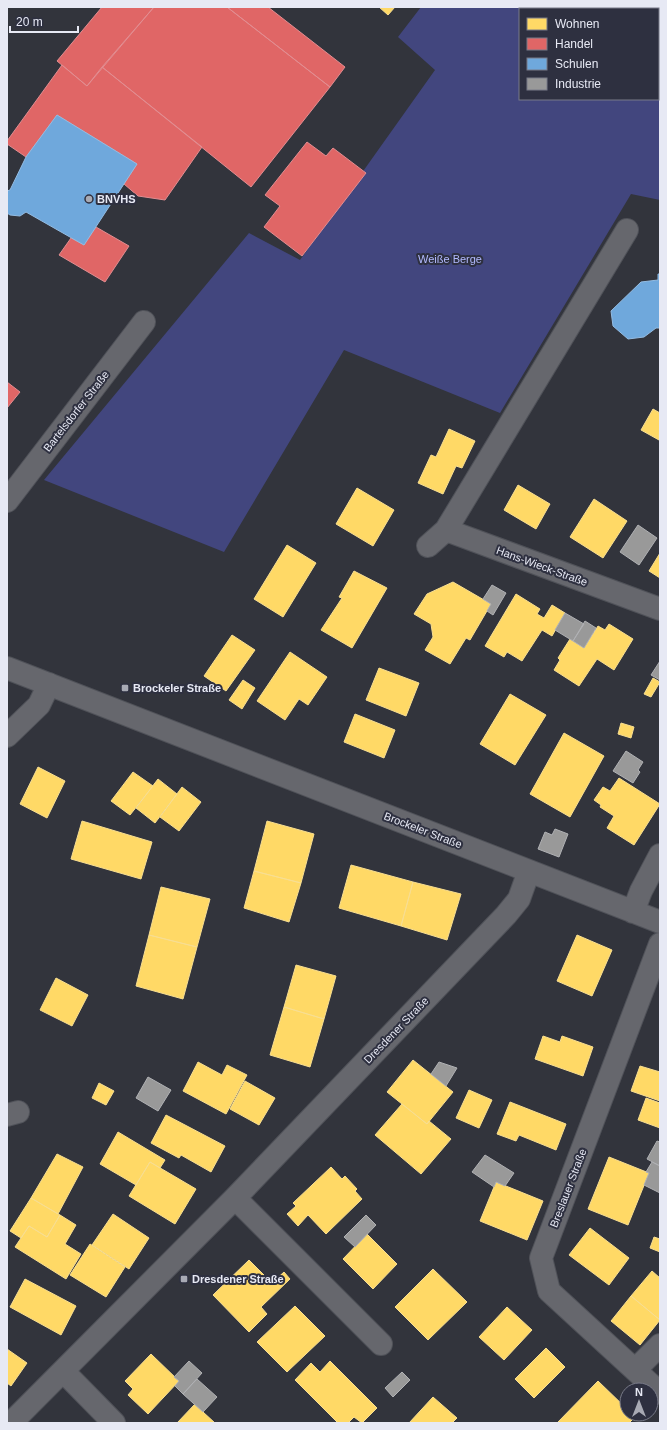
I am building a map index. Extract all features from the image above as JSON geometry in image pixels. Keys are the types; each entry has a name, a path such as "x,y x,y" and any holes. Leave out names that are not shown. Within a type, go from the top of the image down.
{"street":[{"path":"428,546 446,530 627,230"},
{"name":"Bartelsdorfer Straße","path":"7,501 144,322"},
{"name":"Hans-Wieck-Straße","path":"446,530 660,609"},
{"name":"Brockeler Straße","path":"7,668 660,922"},
{"path":"7,736 39,704 49,684"},
{"path":"633,912 641,891 660,856"},
{"name":"Dresdener Straße","path":"10,1423 235,1198 506,915 518,899 529,871"},
{"name":"Breslauer Straße","path":"660,944 541,1258 550,1291 660,1393"},
{"path":"235,1198 381,1344"},
{"path":"635,1370 660,1345"},
{"path":"63,1371 114,1423"}],"green space":[{"name":"Weiße Berge","path":"421,7 660,7 660,200 631,194 500,413 344,350 224,552 44,480 249,233 300,260 435,70 398,37"}],"building: Wohnen":[{"path":"379,7 395,7 388,15"},
{"path":"653,409 660,413 659,440 641,430"},
{"path":"449,429 475,441 462,468 456,466 443,494 418,483 431,455 436,457"},
{"path":"518,485 550,504 536,529 504,510"},
{"path":"357,488 394,510 373,546 336,524"},
{"path":"594,499 627,521 603,558 570,537"},
{"path":"287,545 316,563 283,617 254,599"},
{"path":"660,553 660,578 649,571"},
{"path":"354,571 387,588 352,648 321,630 342,598 339,597"},
{"path":"453,582 491,604 470,640 466,638 450,664 425,650 433,637 431,624 414,614 427,594"},
{"path":"516,594 540,609 537,614 544,618 552,605 565,613 552,636 542,630 522,661 507,652 504,657 485,646"},
{"path":"609,624 633,639 614,670 597,659 579,686 554,670 560,660 558,658 570,639 584,648 598,626 605,630"},
{"path":"232,635 255,650 226,691 204,676"},
{"path":"290,652 327,677 308,705 299,699 285,720 257,701"},
{"path":"379,668 419,683 406,716 366,700"},
{"path":"653,678 660,682 651,697 644,694"},
{"path":"243,680 255,688 242,709 229,700"},
{"path":"510,694 546,715 515,765 480,744"},
{"path":"355,714 395,730 384,758 344,742"},
{"path":"621,723 634,727 631,738 618,734"},
{"path":"564,733 604,756 570,817 530,794"},
{"path":"38,767 65,781 47,818 20,804"},
{"path":"133,772 153,786 130,815 111,801"},
{"path":"619,778 660,804 634,845 607,828 614,816 600,807 601,805 594,800 603,787 610,791"},
{"path":"158,779 177,794 155,823 136,808"},
{"path":"182,787 201,802 179,831 160,817"},
{"path":"82,821 152,842 141,879 71,859"},
{"path":"267,821 314,834 301,883 254,871"},
{"path":"351,865 413,882 401,926 339,908"},
{"path":"254,871 301,883 289,922 244,908"},
{"path":"413,882 461,894 447,940 401,926"},
{"path":"161,887 210,899 197,947 149,935"},
{"path":"149,935 197,947 183,999 136,986"},
{"path":"577,935 612,950 592,996 557,981"},
{"path":"296,965 336,976 324,1019 284,1007"},
{"path":"56,978 88,995 72,1026 40,1010"},
{"path":"284,1007 324,1019 310,1067 270,1055"},
{"path":"543,1036 560,1042 562,1036 593,1047 583,1076 535,1059"},
{"path":"413,1060 453,1092 427,1124 387,1092"},
{"path":"198,1062 222,1075 227,1065 247,1075 226,1114 183,1091"},
{"path":"640,1066 660,1072 660,1101 631,1091"},
{"path":"245,1081 275,1098 259,1125 230,1109"},
{"path":"99,1083 114,1091 106,1105 92,1098"},
{"path":"469,1090 492,1100 479,1128 456,1118"},
{"path":"646,1098 660,1103 660,1128 638,1120"},
{"path":"510,1102 566,1124 556,1150 519,1135 516,1141 497,1134"},
{"path":"402,1104 427,1124 429,1121 451,1139 421,1174 375,1135"},
{"path":"166,1115 225,1146 211,1172 181,1155 179,1158 151,1143"},
{"path":"118,1132 165,1160 160,1168 150,1162 136,1185 100,1164"},
{"path":"57,1154 83,1167 58,1214 31,1198"},
{"path":"609,1157 649,1173 628,1225 588,1209"},
{"path":"150,1162 196,1189 175,1224 129,1196"},
{"path":"331,1167 342,1179 345,1176 357,1189 355,1191 362,1199 326,1234 308,1215 298,1226 287,1214 296,1206 293,1203"},
{"path":"496,1182 543,1201 527,1240 480,1221"},
{"path":"31,1198 60,1215 47,1237 29,1226 21,1238 10,1231"},
{"path":"113,1214 149,1238 129,1269 92,1245"},
{"path":"60,1215 76,1225 65,1244 81,1254 66,1279 15,1247 29,1226 47,1237"},
{"path":"590,1228 629,1258 609,1285 569,1255"},
{"path":"367,1234 397,1264 373,1289 343,1259"},
{"path":"654,1237 660,1239 660,1252 650,1248"},
{"path":"90,1244 125,1267 106,1297 70,1275"},
{"path":"249,1260 272,1283 284,1272 290,1279 261,1307 267,1314 249,1332 213,1295"},
{"path":"433,1269 467,1302 428,1340 395,1307"},
{"path":"652,1271 660,1278 660,1320 631,1296"},
{"path":"25,1279 76,1306 61,1335 10,1307"},
{"path":"631,1296 660,1320 640,1345 611,1321"},
{"path":"295,1306 325,1336 287,1372 257,1342"},
{"path":"507,1307 532,1330 504,1360 479,1337"},
{"path":"546,1348 565,1367 534,1398 515,1379"},
{"path":"7,1349 27,1363 11,1386 7,1383"},
{"path":"151,1354 179,1381 148,1414 128,1395 133,1389 125,1381"},
{"path":"330,1361 377,1408 362,1423 354,1417 348,1423 338,1423 295,1380 311,1363 320,1372"},
{"path":"598,1381 619,1401 619,1422 630,1422 629,1423 557,1423"},
{"path":"433,1397 457,1418 452,1423 409,1423"},
{"path":"195,1404 203,1412 215,1423 177,1423"}],"building: Handel":[{"path":"102,7 154,7 87,86 57,61"},
{"path":"154,7 227,7 330,87 251,187 102,67"},
{"path":"227,7 268,7 345,67 330,87"},
{"path":"62,65 87,86 102,67 202,147 165,200 138,196 124,184 137,164 57,115 26,157 7,144 7,141"},
{"path":"307,142 326,156 333,148 366,173 302,256 264,227 280,206 265,195"},
{"path":"96,227 129,246 105,282 59,255 71,238 84,245"},
{"path":"7,382 20,392 7,408"}],"building: Schulen":[{"path":"57,115 137,164 84,245 26,212 20,216 10,215 7,213 7,191 10,190 26,157"},
{"path":"658,274 660,274 660,328 656,328 644,337 628,339 613,326 611,311 641,282 658,280"}],"building: Industrie":[{"path":"638,525 657,538 639,565 620,552"},
{"path":"492,585 506,593 493,615 487,611 491,604 483,599"},
{"path":"565,613 584,624 573,641 555,630"},
{"path":"585,621 596,628 584,648 573,641"},
{"path":"660,661 660,680 651,675"},
{"path":"626,751 643,762 638,770 640,772 633,783 613,771"},
{"path":"555,829 568,834 559,857 538,849 545,832 552,835"},
{"path":"439,1062 457,1068 446,1086 431,1074"},
{"path":"148,1077 171,1090 158,1111 136,1098"},
{"path":"657,1141 660,1142 660,1166 647,1159"},
{"path":"485,1155 514,1173 505,1186 496,1182 494,1187 472,1172"},
{"path":"652,1162 660,1166 660,1193 644,1185 649,1173 646,1172"},
{"path":"366,1215 376,1225 355,1247 344,1237"},
{"path":"189,1361 202,1373 183,1394 175,1386 179,1381 174,1377"},
{"path":"402,1372 410,1380 393,1397 385,1388"},
{"path":"197,1379 217,1397 203,1412 183,1394"}],"place":[{"name":"BNVHS","path":"89,199"},
{"name":"Brockeler Straße","path":"125,688"},
{"name":"Dresdener Straße","path":"184,1279"}]}
